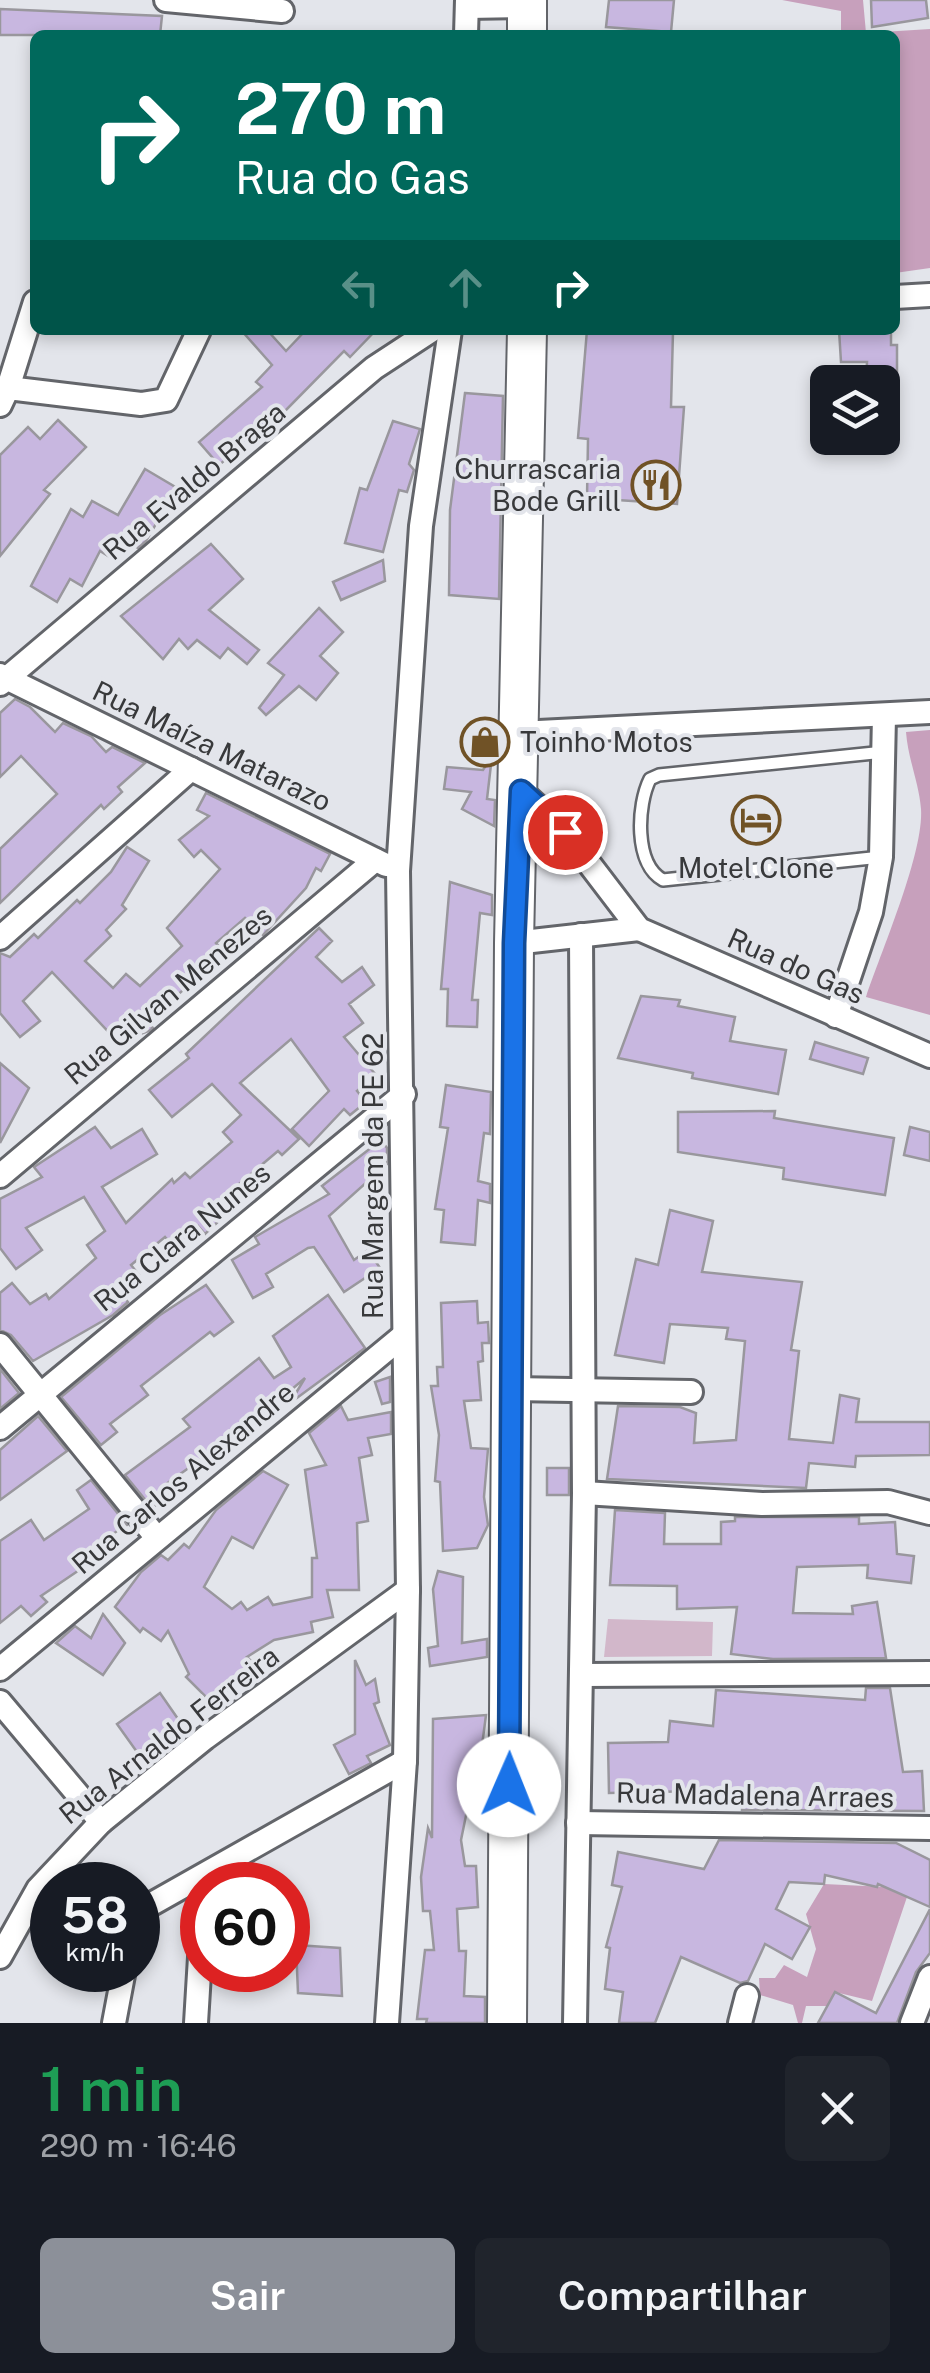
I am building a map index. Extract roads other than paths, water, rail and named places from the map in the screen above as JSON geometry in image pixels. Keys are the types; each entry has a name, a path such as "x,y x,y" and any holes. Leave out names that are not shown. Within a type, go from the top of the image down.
{"main road":[{"path":"507,2023 514,943 521,791 527,335"}],"street":[{"path":"166,0 282,5 280,30"},
{"path":"466,30 467,4 527,14"},
{"path":"900,297 930,295"},
{"path":"30,317 4,397 166,400 198,335"},
{"name":"Rua Evaldo Braga","path":"2,679 374,368 424,335"},
{"name":"Rua Margem da PE 62","path":"387,2023 405,1761 408,1590 398,872 421,526 449,335"},
{"name":"Rua Maíza Matarazo","path":"2,679 398,872"},
{"path":"519,733 930,712"},
{"path":"836,1016 872,912 881,857 884,716"},
{"path":"0,938 191,768"},
{"name":"Rua do Gas","path":"521,791 565,832 639,929 930,1056"},
{"name":"Rua Gilvan Menezes","path":"0,1176 375,860"},
{"name":"Rua do Gas","path":"514,943 639,929"},
{"path":"575,2023 584,1494 581,935"},
{"name":"Rua Clara Nunes","path":"0,1428 404,1094"},
{"name":"Rua Carlos Alexandre","path":"0,1669 404,1335"},
{"path":"0,1345 157,1538"},
{"path":"512,1388 691,1392"},
{"path":"584,1494 762,1504 888,1502 930,1513"},
{"name":"Rua Arnaldo Ferreira","path":"0,1958 38,1889 102,1822 205,1738 408,1590"},
{"path":"582,1675 930,1673"},
{"path":"0,1702 102,1822"},
{"path":"235,1862 405,1761"},
{"name":"Rua Madalena Arraes","path":"578,1822 930,1828"},
{"path":"912,2023 930,1977"},
{"path":"114,2023 120,1992"},
{"path":"196,2023 198,1992"},
{"path":"740,2023 747,1996"}],"lane":[{"path":"881,857 663,880 652,872 643,850 643,794 650,779 658,775 884,752"}],"place":[{"name":"Churrascaria Bode Grill","path":"656,485"},
{"name":"Toinho Motos","path":"485,742"},
{"name":"Motel Clone","path":"756,820"}]}
